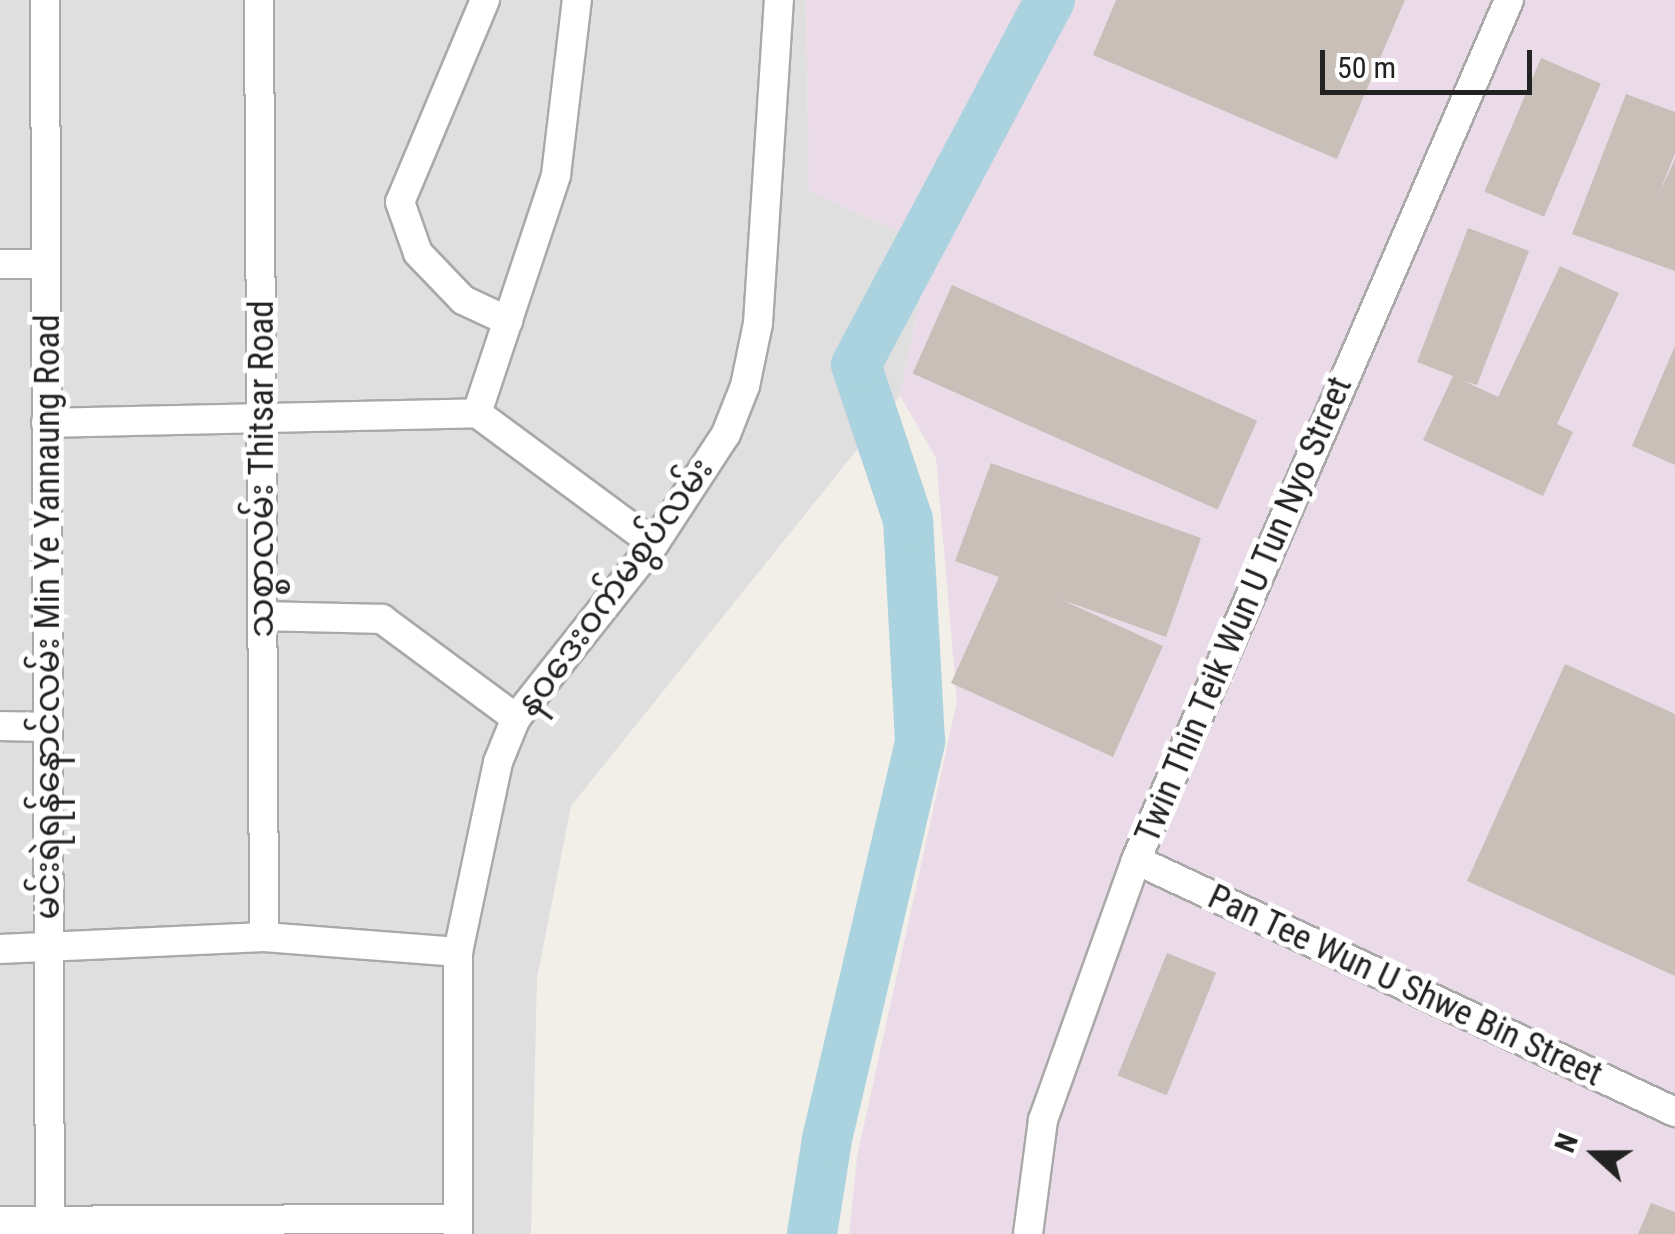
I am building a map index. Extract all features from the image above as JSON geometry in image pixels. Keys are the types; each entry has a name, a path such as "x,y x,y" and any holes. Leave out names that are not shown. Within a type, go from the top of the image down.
{"street":[{"name":"မင်းရဲရန်နောင်လမ်း Min Ye Yannaung Road","path":"45,0 50,1227"},
{"name":"သစ္စာလမ်း Thitsar Road","path":"259,0 264,938"},
{"path":"485,0 400,202 418,253 464,300 508,321"},
{"path":"478,413 556,175 578,0"},
{"name":"နဝဒေးဝက်မစွပ်လမ်း","path":"458,1226 458,952 498,762 516,718 654,544 726,434 744,386 758,323 778,0"},
{"name":"Twin Thin Teik Wun U Tun Nyo Street","path":"1028,1234 1043,1120 1136,860 1509,0"},
{"path":"0,264 46,264"},
{"path":"46,423 478,413 654,544"},
{"path":"263,616 382,620 516,718"},
{"path":"0,726 48,727"},
{"name":"Pan Tee Wun U Shwe Bin Street","path":"1136,860 1675,1112"},
{"path":"0,949 264,938 458,952"},
{"path":"0,1221 50,1227 458,1226"}],"shaded area":[{"path":"0,0 806,0 809,191 931,246 900,396 571,806 537,978 531,1234 0,1234"},
{"path":"806,0 1675,0 1675,1234 849,1234 857,1157 957,701 936,458 900,396 931,246 809,191"}],"building":[{"path":"1116,0 1405,0 1337,159 1093,55"},
{"path":"1541,58 1601,83 1544,217 1484,191"},
{"path":"1626,94 1675,112 1675,153 1659,194 1675,159 1675,271 1572,234"},
{"path":"1468,228 1529,251 1477,385 1464,381 1498,397 1560,266 1619,293 1557,424 1573,432 1543,496 1423,440 1453,376 1417,362"},
{"path":"952,285 1257,421 1218,509 913,374"},
{"path":"1675,346 1675,465 1632,446"},
{"path":"991,463 1201,538 1166,637 1060,599 1163,646 1113,757 951,683 999,577 955,561"},
{"path":"1565,664 1675,714 1675,976 1467,881"},
{"path":"1167,953 1216,973 1167,1095 1118,1075"},
{"path":"1651,1203 1675,1212 1675,1234 1638,1234"}],"waterway":[{"path":"812,1234 827,1139 920,741 908,520 856,365 1050,0"}]}
